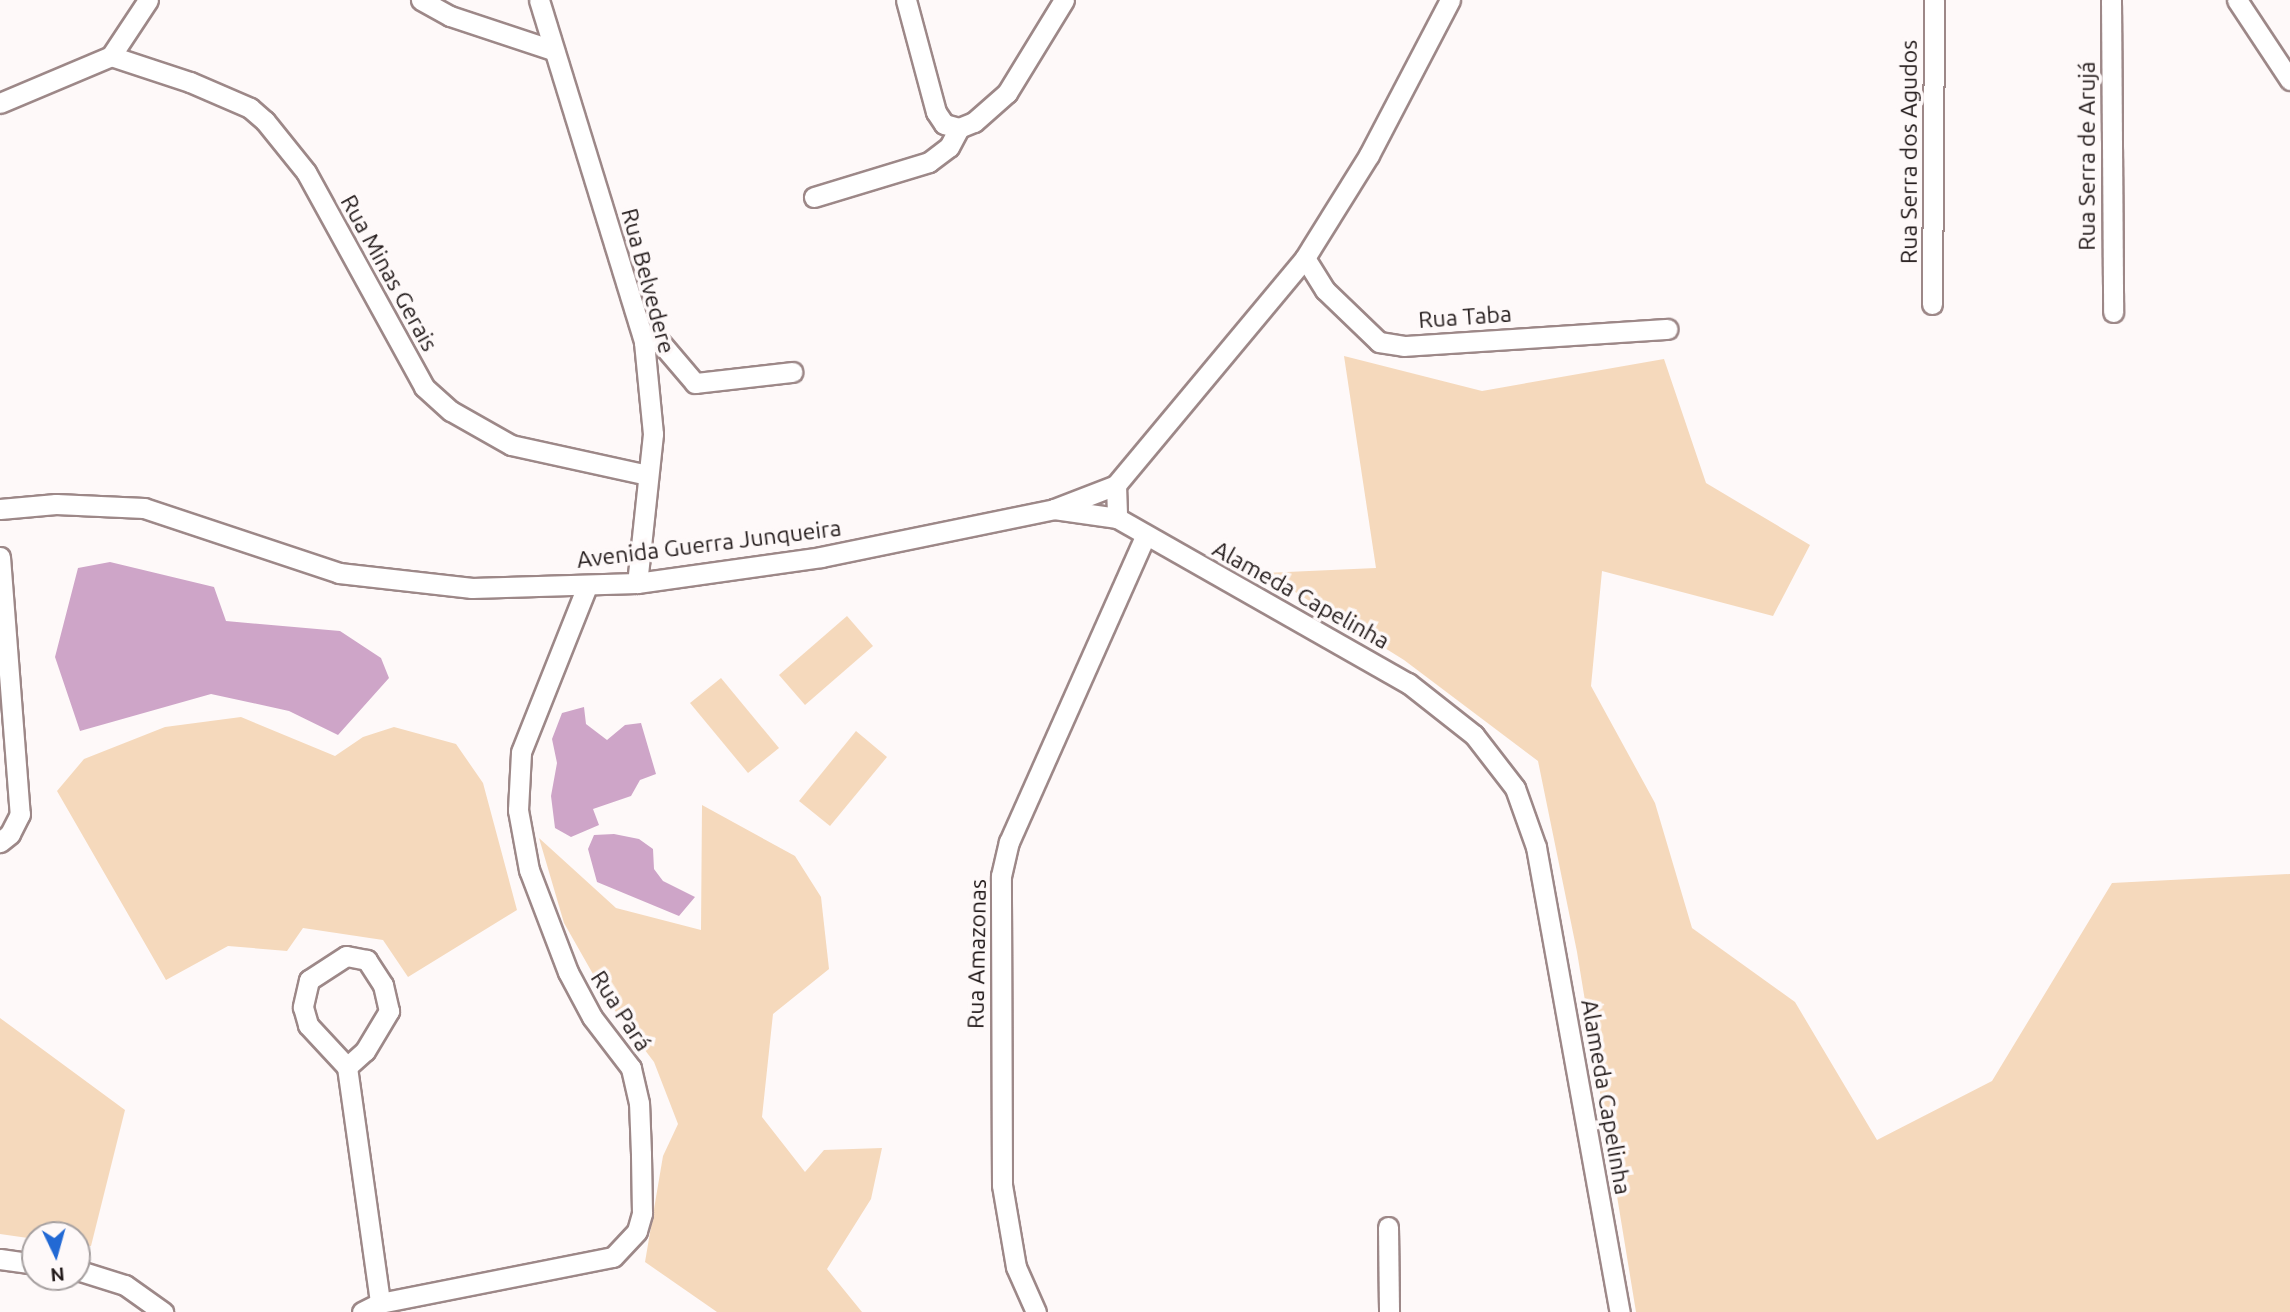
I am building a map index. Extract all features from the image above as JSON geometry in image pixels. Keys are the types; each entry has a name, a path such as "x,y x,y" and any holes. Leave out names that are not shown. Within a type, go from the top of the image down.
{"street":[{"path":"0,103 111,56 148,0"},
{"path":"421,0 462,20 553,50"},
{"name":"Rua Belvedere","path":"539,0 644,342 653,434 637,583"},
{"path":"906,0 936,112 944,124 959,128 974,122 1007,93 1064,0"},
{"path":"1117,517 1116,485 1305,258 1368,155 1450,0"},
{"name":"Rua Serra dos Agudos","path":"1932,304 1934,0"},
{"name":"Rua Serra de Arujá","path":"2110,0 2113,312"},
{"path":"2237,0 2290,80"},
{"name":"Rua Minas Gerais","path":"111,56 190,82 250,108 265,121 306,172 424,387 451,411 511,444 648,475"},
{"path":"814,197 929,162 949,147 959,128"},
{"name":"Rua Taba","path":"1305,258 1325,290 1380,342 1404,346 1667,329"},
{"path":"644,342 660,342 695,383 792,372"},
{"name":"Avenida Guerra Junqueira","path":"0,509 56,503 144,508 339,573 396,581 472,588 587,586 637,583 821,557 1054,509 1116,485"},
{"name":"Avenida Guerra Junqueira","path":"1054,509 1117,517"},
{"name":"Alameda Capelinha","path":"1117,517 1145,537 1408,682 1474,734 1515,788 1536,847 1620,1312"},
{"name":"Rua Amazonas","path":"1036,1312 1017,1267 1002,1185 1001,876 1009,842 1145,537"},
{"path":"0,557 20,814 10,834 0,842"},
{"name":"Rua Pará","path":"362,1312 380,1303 613,1257 629,1241 639,1222 639,1103 631,1069 592,1017 568,972 529,870 518,810 517,771 525,739 587,586"},
{"path":"347,1067 365,1051 388,1011 383,985 367,960 346,956 309,980 303,1007 308,1025 347,1067 380,1303"},
{"path":"1388,1227 1390,1312"},
{"path":"0,1259 21,1262"},
{"path":"91,1274 125,1284 163,1312"}],"shaded area":[{"path":"1344,356 1482,391 1664,359 1706,483 1810,545 1773,616 1602,571 1591,686 1655,803 1692,928 1795,1002 1877,1140 1992,1081 2112,883 2290,874 2290,1312 1636,1312 1577,952 1538,761 1404,660 1265,573 1376,568"},
{"path":"110,562 214,587 226,621 340,631 381,658 389,678 338,735 289,711 211,694 80,731 55,657 78,568"},
{"path":"847,616 873,646 805,705 779,675"},
{"path":"721,678 779,748 748,773 690,703"},
{"path":"584,707 586,724 607,740 625,725 641,723 656,774 640,780 631,796 593,809 599,825 571,837 555,828 551,796 557,763 552,739 562,713"},
{"path":"241,717 335,756 363,737 394,727 456,744 483,783 517,910 408,977 383,940 303,928 287,951 228,946 166,980 57,791 84,759 165,727"},
{"path":"856,731 887,757 830,826 799,801"},
{"path":"702,805 795,856 821,897 829,969 773,1014 762,1117 805,1172 824,1150 882,1148 871,1199 827,1269 862,1312 717,1312 645,1262 663,1156 678,1124 654,1062 610,1004 564,923 539,838 616,908 701,930"},
{"path":"614,834 639,839 653,849 654,869 663,881 695,897 679,916 597,882 588,849 594,835"},
{"path":"0,1018 125,1110 91,1246 91,1221 21,1221 21,1237 0,1234"}]}
